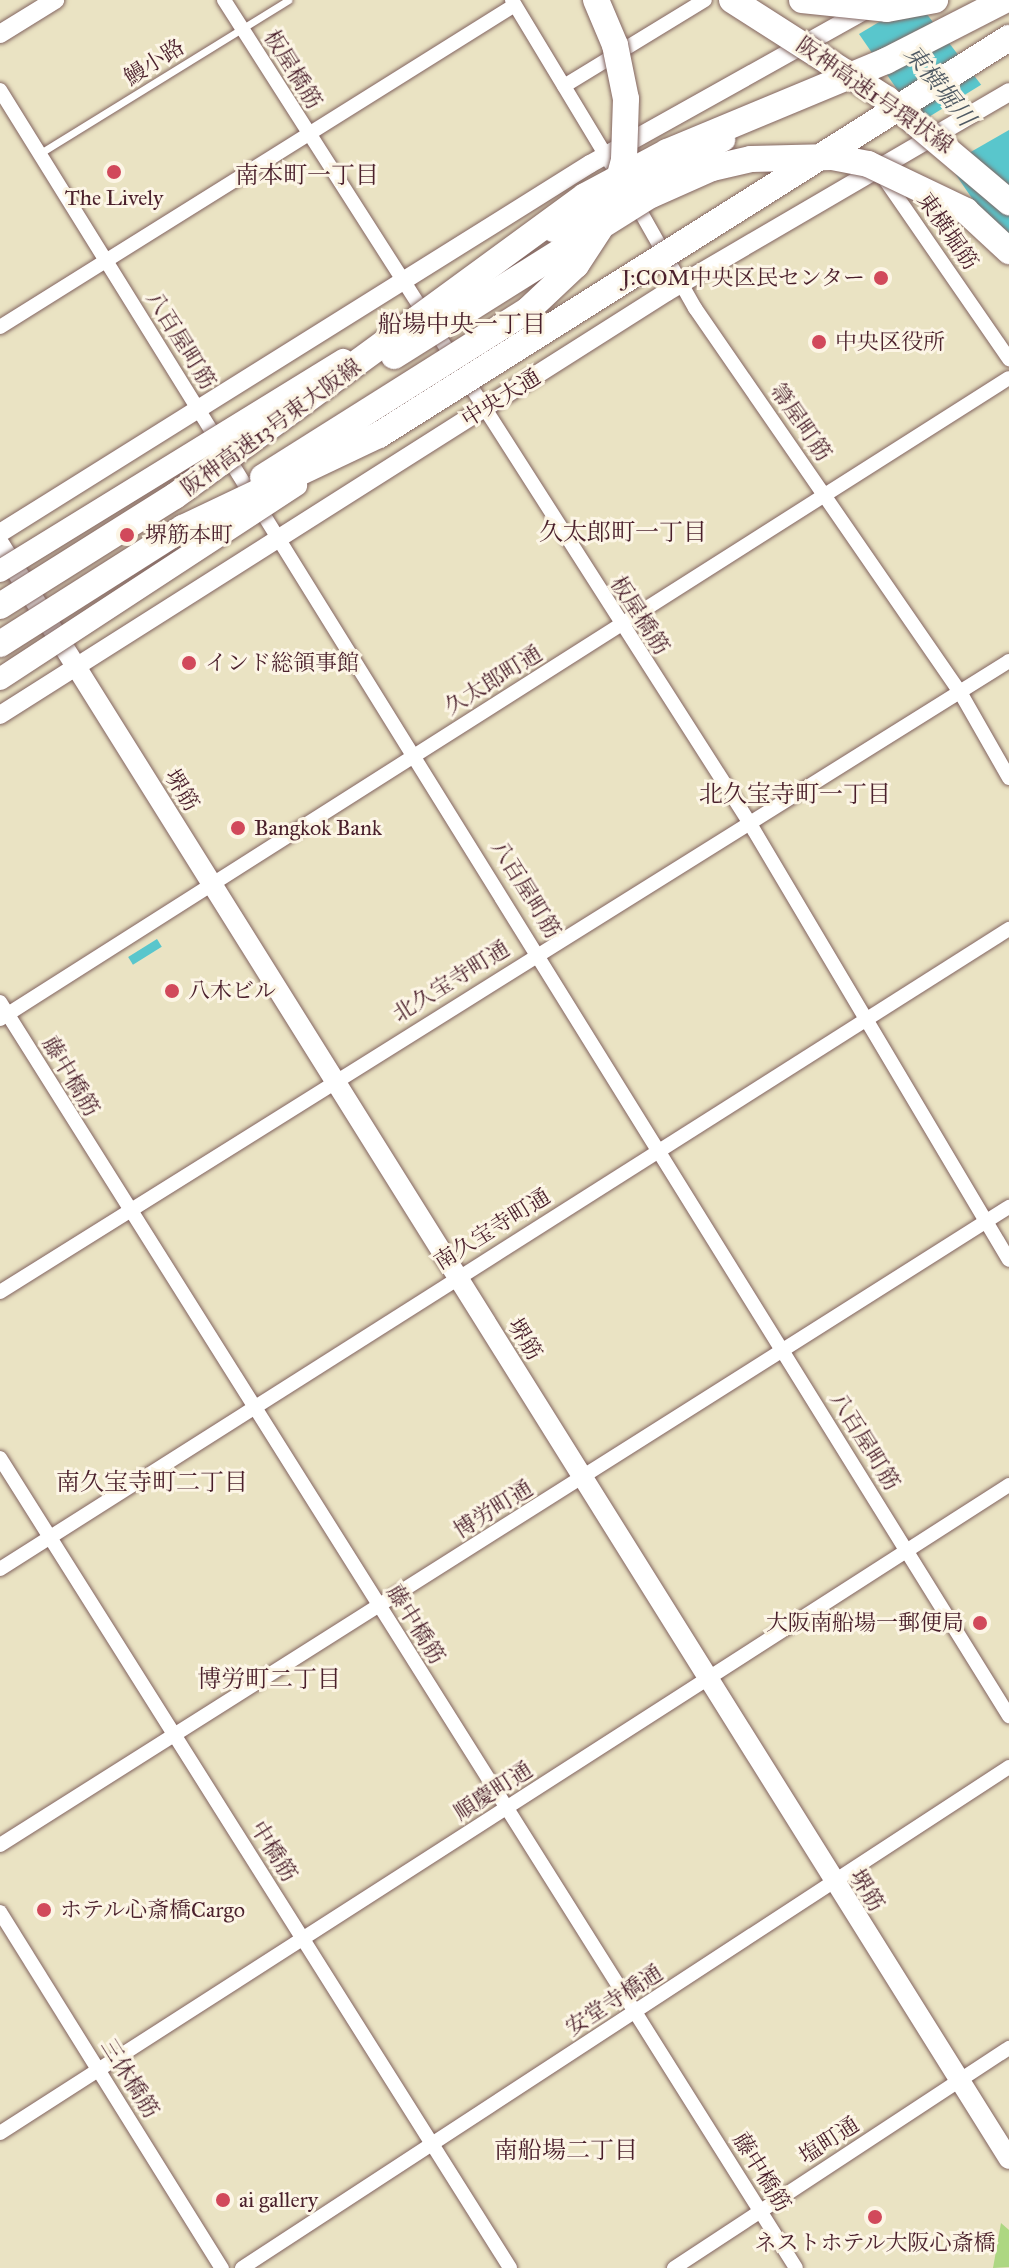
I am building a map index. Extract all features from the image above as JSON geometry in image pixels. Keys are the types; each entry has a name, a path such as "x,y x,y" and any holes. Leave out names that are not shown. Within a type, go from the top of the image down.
{"highway":[{"path":"183,528 501,329 576,265 604,220 625,146 622,72 596,0"},
{"name":"阪神高速1号環状線","path":"732,0 887,99 1009,202"},
{"path":"802,0 887,9 935,0"},
{"name":"阪神高速13号東大阪線","path":"0,606 175,496 585,196 667,152 886,61 1005,0"},
{"name":"阪神高速13号東大阪線","path":"0,644 183,528 379,435 998,44"},
{"path":"175,496 603,223 712,168 789,156 868,164 966,211 1009,251"}],"main road":[{"path":"0,571 561,226 977,5"},
{"name":"中央大通","path":"0,679 284,492 998,44"},
{"name":"堺筋","path":"0,545 1009,2159"}],"street":[{"path":"0,34 55,0"},
{"name":"板屋橋筋","path":"224,0 482,410 749,822 1009,1260"},
{"path":"0,327 310,137 513,2 564,86 705,0"},
{"path":"719,0 771,17 796,49"},
{"path":"0,533 606,155 884,0"},
{"path":"1002,96 1009,81"},
{"name":"箒屋町筋","path":"564,86 695,308 960,692 1009,778"},
{"name":"八百屋町筋","path":"0,90 417,754 1009,1716"},
{"name":"中央大通","path":"0,715 683,283 1002,96"},
{"name":"東横堀筋","path":"878,168 1009,359"},
{"name":"久太郎町通","path":"3,1012 417,754 1009,378"},
{"name":"北久宝寺町通","path":"0,1292 539,952 1009,661"},
{"name":"南久宝寺町通","path":"0,1569 1009,929"},
{"name":"藤中橋筋","path":"3,1012 796,2268"},
{"name":"博労町通","path":"0,1845 1009,1207"},
{"name":"中橋筋","path":"0,1458 510,2268"},
{"name":"順慶町通","path":"0,2133 1009,1485"},
{"name":"安堂寺橋通","path":"242,2268 1009,1767"},
{"name":"三休橋筋","path":"0,1912 222,2268"},
{"name":"塩町通","path":"674,2268 1009,2048"}],"lane":[{"name":"鰻小路","path":"39,154 288,0"}],"green space":[{"path":"1001,2223 1009,2230 1009,2267 993,2268"}],"water":[{"name":"東横堀川","path":"916,0 1009,121 1009,252 859,34"},
{"path":"157,939 162,947 133,965 128,957"}],"pier":[{"path":"984,83 1009,119 1009,130 948,165 919,123"}],"place":[{"name":"The Lively","path":"114,172"},
{"name":"J:COM中央区民センター","path":"881,278"},
{"name":"中央区役所","path":"819,342"},
{"name":"堺筋本町","path":"127,535"},
{"name":"インド総領事館","path":"189,663"},
{"name":"Bangkok Bank","path":"238,828"},
{"name":"八木ビル","path":"172,991"},
{"name":"大阪南船場一郵便局","path":"980,1623"},
{"name":"ホテル心斎橋Cargo","path":"44,1910"},
{"name":"ai gallery","path":"223,2200"},
{"name":"ネストホテル大阪心斎橋","path":"875,2217"}],"district":[{"name":"南本町一丁目","path":"307,176"},
{"name":"船場中央一丁目","path":"462,325"},
{"name":"久太郎町一丁目","path":"623,533"},
{"name":"北久宝寺町一丁目","path":"795,795"},
{"name":"南久宝寺町二丁目","path":"152,1483"},
{"name":"博労町二丁目","path":"269,1680"},
{"name":"南船場二丁目","path":"566,2151"}]}
